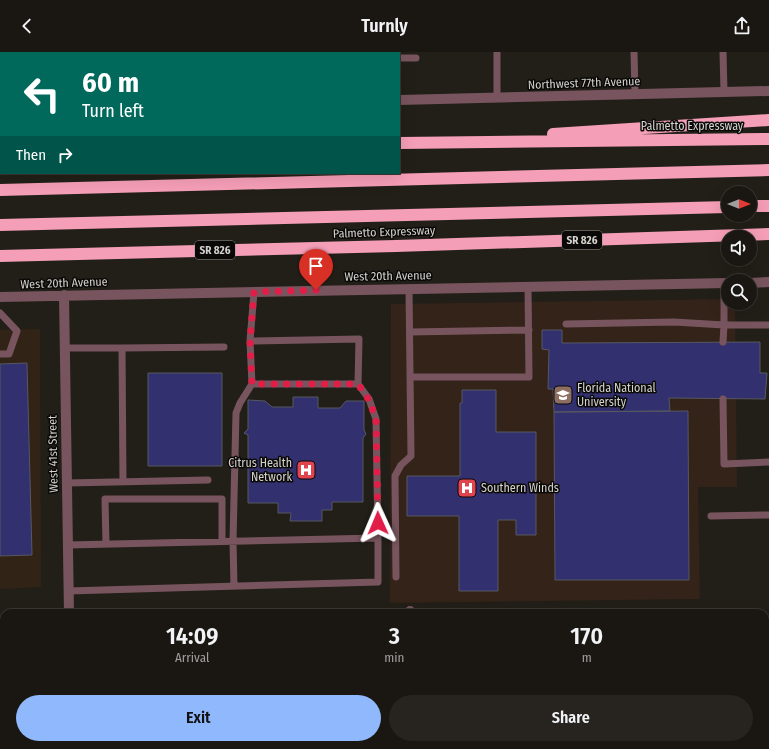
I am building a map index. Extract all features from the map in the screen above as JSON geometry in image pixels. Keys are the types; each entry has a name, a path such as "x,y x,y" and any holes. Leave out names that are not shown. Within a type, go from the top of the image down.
{"highway":[{"path":"405,143 769,120"},
{"name":"Palmetto Expressway","path":"405,143 769,139"},
{"path":"0,190 769,170"},
{"path":"757,206 769,206"},
{"path":"0,225 721,207"},
{"name":"Palmetto Expressway","path":"0,256 404,246 769,234"}],"street":[{"name":"Northwest 77th Avenue","path":"400,100 769,91"},
{"path":"757,282 769,282"},
{"name":"West 20th Avenue","path":"0,297 721,283"},
{"name":"West 41st Street","path":"64,295 68,609"}],"lane":[{"path":"497,52 497,98"},
{"path":"634,52 635,94"},
{"path":"723,52 724,92"},
{"path":"400,58 416,58"},
{"path":"410,377 529,377 528,286"},
{"path":"396,576 395,476 401,465 411,456 409,289"},
{"path":"234,586 233,541 236,413 252,384 250,341 254,292"},
{"path":"723,342 725,310"},
{"path":"0,313 17,331 9,354 0,354"},
{"path":"566,324 674,322 724,325 769,325"},
{"path":"410,332 529,330"},
{"path":"68,591 378,582 376,419 369,400 358,384 359,339 250,341"},
{"path":"65,348 224,347"},
{"path":"122,348 123,482"},
{"path":"252,384 358,384"},
{"path":"723,398 724,464 769,462"},
{"path":"67,483 208,480"},
{"path":"106,544 105,499 222,499 222,541"},
{"path":"711,516 769,515"},
{"path":"68,545 378,538"}],"shaded area":[{"name":"Florida National University","path":"721,299 721,310 735,310 737,487 698,487 700,599 390,603 391,304"},
{"path":"40,329 41,587 0,589 0,330"}],"building":[{"path":"542,330 562,330 562,343 760,342 760,373 767,373 765,399 669,398 670,411 554,412 553,389 548,389 549,350 542,349"},
{"path":"27,363 32,555 0,556 0,364"},
{"path":"148,373 222,373 222,466 148,466"},
{"path":"462,390 496,390 496,432 536,432 536,535 516,535 516,520 498,520 498,591 459,591 459,516 407,516 407,476 460,476 460,403 462,403"},
{"name":"Citrus Health Network","path":"293,397 318,397 318,408 340,408 346,401 364,401 364,430 366,434 363,438 363,502 332,502 332,510 322,510 322,521 290,521 291,513 278,513 278,503 248,503 248,435 244,433 248,429 248,400 265,401 272,407 293,407"},
{"path":"688,411 689,580 555,580 554,412"}],"place":[{"name":"Florida National University","path":"563,395"},
{"name":"Citrus Health Network","path":"306,470"},
{"name":"Southern Winds","path":"467,488"}],"route":[{"path":"316,290 254,292 250,341 252,384 358,384 369,400 376,419 378,523"}]}
